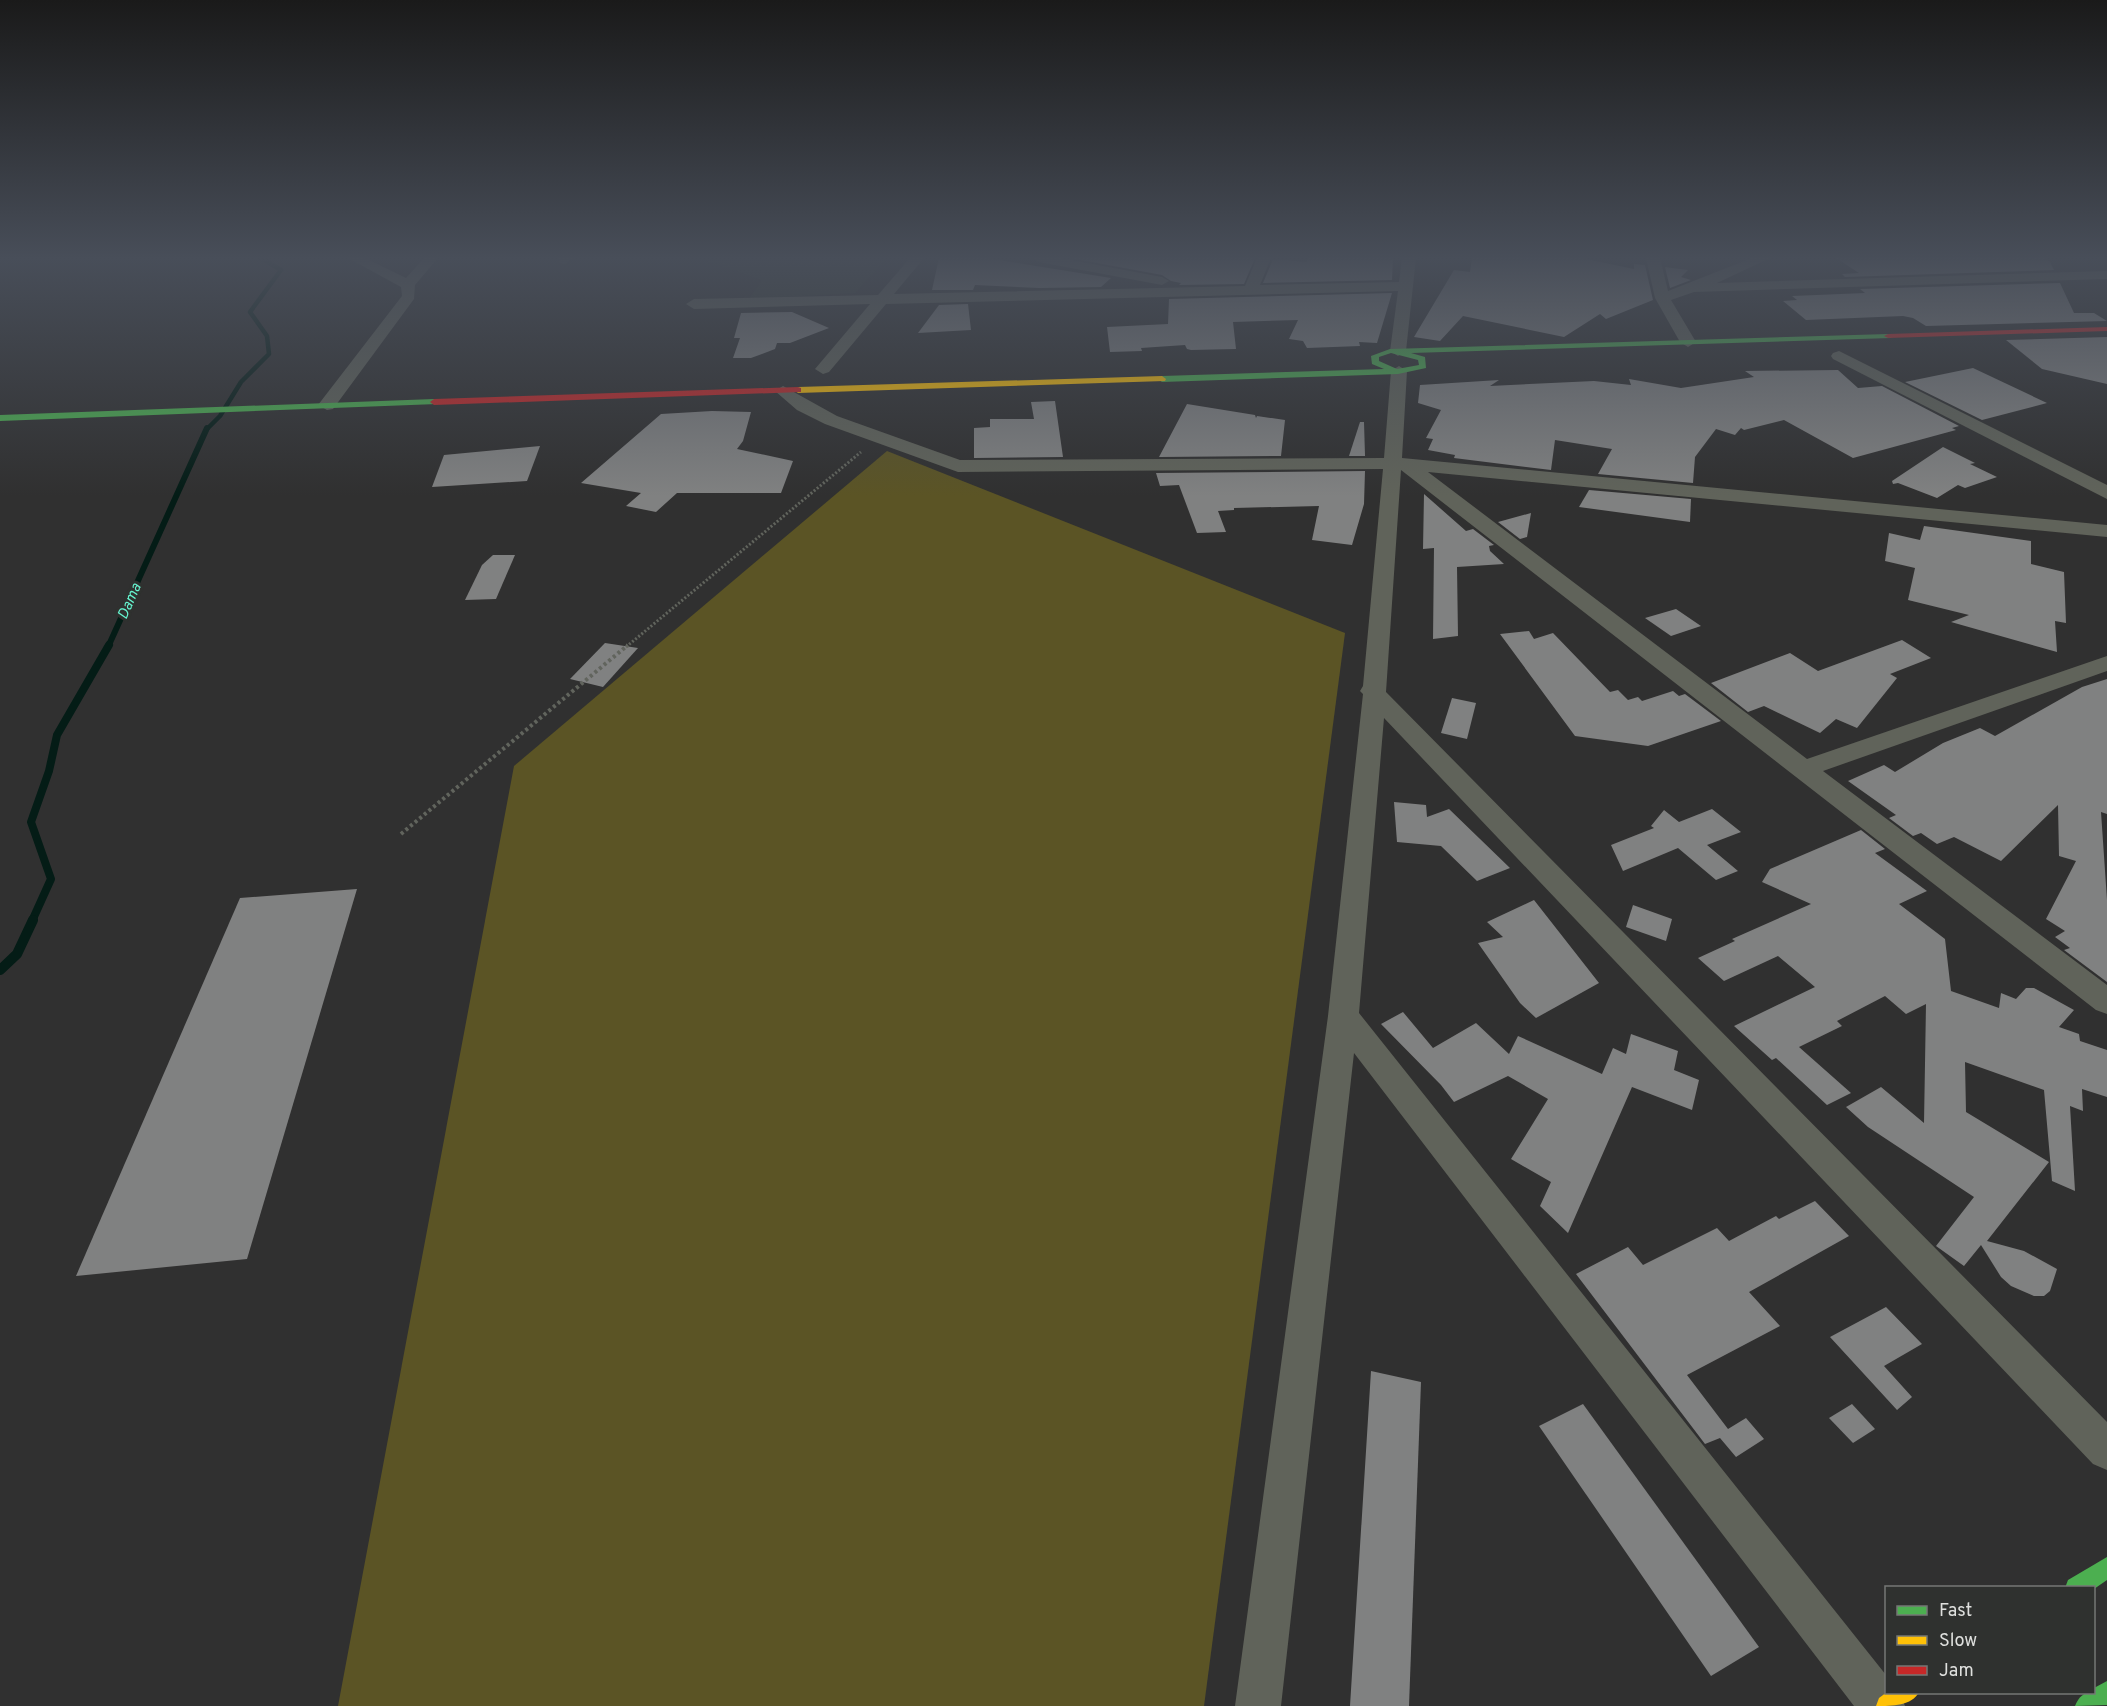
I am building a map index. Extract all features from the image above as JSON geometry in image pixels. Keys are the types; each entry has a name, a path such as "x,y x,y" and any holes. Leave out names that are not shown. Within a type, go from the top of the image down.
{"street":[{"path":"327,405 379,338"},
{"path":"817,370 847,338"},
{"path":"1258,1706 1343,1016 1372,691 1400,464 1399,361 1401,338"},
{"path":"1685,338 1688,342"},
{"path":"0,418 783,391 1399,361 1688,342 1829,338"},
{"path":"1359,352 1442,370"},
{"path":"1833,356 1874,355"},
{"path":"1833,356 2107,493"},
{"path":"817,370 847,369"},
{"path":"316,390 362,388"},
{"path":"783,391 803,406 831,420 958,466 1400,464 2107,531"},
{"path":"1400,464 2107,1002"},
{"path":"2064,471 2107,470"},
{"path":"1803,769 2107,663"},
{"path":"1372,691 2107,1450"},
{"path":"1343,1016 1882,1706"},
{"path":"2078,1586 2107,1568"},
{"path":"2086,1706 2107,1692"},
{"path":"1887,1706 1905,1694"}],"path":[{"path":"401,834 878,438"}],"shaded area":[{"path":"887,451 1345,633 1204,1706 338,1706 514,766"}],"building":[{"path":"734,338 804,338 790,343 777,343 775,349 751,358 733,358 740,338"},
{"path":"1108,338 1235,338 1236,349 1191,350 1185,345 1141,348 1142,351 1110,352"},
{"path":"1379,338 1377,343 1359,342 1360,346 1307,348 1303,341 1289,339"},
{"path":"1418,338 1443,338 1440,341"},
{"path":"2107,338 2107,384 2042,369 2006,340"},
{"path":"1973,368 2047,403 1982,420 1905,382"},
{"path":"1838,370 1858,388 1882,386 1959,426 1952,428 1956,430 1853,458 1784,420 1744,430 1741,428 1735,435 1716,429 1695,457 1693,483 1598,474 1612,449 1555,440 1551,470 1454,458 1455,455 1428,450 1433,439 1426,438 1441,410 1418,403 1420,385 1499,380 1490,386 1594,381 1631,385 1629,379 1681,388 1754,377 1745,371"},
{"path":"1055,401 1063,457 974,458 974,428 990,427 990,419 1034,419 1031,402"},
{"path":"1187,404 1255,415 1256,418 1257,416 1285,420 1281,456 1159,457"},
{"path":"712,411 751,412 743,441 737,449 793,461 781,493 677,493 656,512 626,506 641,493 581,483 661,414"},
{"path":"1360,422 1364,422 1365,456 1349,456"},
{"path":"540,446 527,481 432,487 444,455"},
{"path":"1943,447 1997,477 1965,488 1958,485 1937,498 1898,483 1893,484 1892,481"},
{"path":"1365,471 1364,504 1352,545 1312,540 1319,506 1234,508 1234,510 1218,511 1226,532 1197,533 1179,485 1160,486 1156,473"},
{"path":"1589,490 1691,499 1690,522 1579,507"},
{"path":"1424,494 1466,531 1473,529 1494,545 1489,546 1490,551 1504,564 1457,567 1458,636 1433,639 1434,548 1423,549"},
{"path":"1531,513 1527,537 1520,539 1498,522"},
{"path":"1924,526 2031,541 2031,564 2064,572 2066,623 2055,621 2057,652 1951,622 1969,615 1908,600 1915,568 1885,561 1889,533 1920,540"},
{"path":"493,555 515,555 496,599 465,600 482,565"},
{"path":"1676,609 1701,626 1671,636 1645,618"},
{"path":"1529,631 1534,639 1553,633 1610,692 1618,690 1628,700 1638,697 1642,701 1673,691 1679,696 1685,694 1721,721 1648,746 1575,736 1500,634"},
{"path":"1902,640 1931,658 1890,674 1897,678 1857,728 1836,719 1820,733 1764,706 1748,712 1711,683 1790,653 1818,671"},
{"path":"605,643 638,648 603,687 570,679"},
{"path":"2107,679 2107,814 2101,812 2107,900 2107,982 2064,950 2070,948 2055,937 2065,931 2046,919 2076,861 2059,856 2058,805 2001,861 1954,837 1937,844 1921,833 1913,836 1889,818 1896,815 1848,781 1884,765 1895,772 1943,743 1980,728 1995,736 2082,687"},
{"path":"1452,698 1476,703 1467,739 1441,733"},
{"path":"1394,802 1426,805 1427,817 1449,809 1510,868 1477,881 1441,846 1397,842"},
{"path":"1712,809 1741,832 1707,845 1738,871 1716,880 1678,848 1623,871 1611,845 1654,828 1651,826 1664,810 1679,822"},
{"path":"1861,830 1885,849 1875,853 1927,891 1899,904 1945,939 1951,991 1999,1008 2001,993 2016,999 2026,988 2034,988 2074,1010 2059,1027 2079,1034 2080,1041 2107,1050 2107,1097 2082,1089 2083,1111 2070,1106 2075,1191 2052,1181 2044,1090 1965,1062 1966,1112 2049,1162 1987,1241 2024,1251 2057,1269 2050,1291 2044,1296 2034,1296 2011,1286 2001,1277 1981,1245 1964,1266 1936,1246 1974,1197 1868,1127 1846,1107 1881,1087 1924,1123 1926,1004 1906,1014 1885,996 1837,1021 1842,1026 1799,1047 1851,1093 1827,1105 1776,1058 1772,1060 1734,1026 1815,987 1778,956 1724,981 1698,958 1735,941 1732,939 1811,904 1762,882 1770,869"},
{"path":"357,889 247,1259 76,1276 240,898"},
{"path":"1534,900 1599,983 1536,1018 1520,1003 1478,943 1503,937 1487,922"},
{"path":"1633,905 1672,919 1666,941 1626,927"},
{"path":"1403,1012 1433,1048 1476,1023 1509,1054 1518,1036 1602,1074 1613,1048 1626,1054 1631,1034 1678,1051 1674,1070 1699,1080 1692,1110 1632,1087 1568,1233 1540,1206 1551,1182 1511,1159 1548,1099 1508,1076 1454,1102 1441,1085 1381,1024"},
{"path":"1815,1201 1849,1236 1749,1292 1780,1326 1687,1375 1728,1429 1746,1418 1764,1439 1736,1457 1720,1438 1705,1444 1576,1274 1628,1247 1643,1265 1717,1228 1729,1241 1776,1216 1779,1219"},
{"path":"1886,1307 1922,1344 1884,1366 1912,1397 1897,1410 1830,1337"},
{"path":"1371,1371 1421,1382 1409,1706 1350,1706"},
{"path":"1583,1404 1759,1647 1711,1676 1539,1426"},
{"path":"1852,1404 1875,1429 1853,1443 1829,1418"}],"waterway":[{"name":"Dama","path":"206,430 220,416 241,382 269,354 267,338"},
{"name":"Dama","path":"109,646 206,430"},
{"name":"Dama","path":"32,921 51,879 31,822 49,771 57,735 109,646"},
{"name":"Dama","path":"0,970 17,954 33,920"}],"traffic: fast":[{"path":"1398,351 1422,359 1423,366 1398,372 1375,362 1375,356 1390,351 1834,338"},
{"path":"1162,379 1399,371"},
{"path":"0,418 434,402"},
{"path":"2079,1586 2107,1568"},
{"path":"2086,1706 2107,1692"}],"traffic: slow":[{"path":"798,390 1162,379"},
{"path":"1887,1706 1905,1694"}],"traffic: jam":[{"path":"434,402 798,390"}]}
